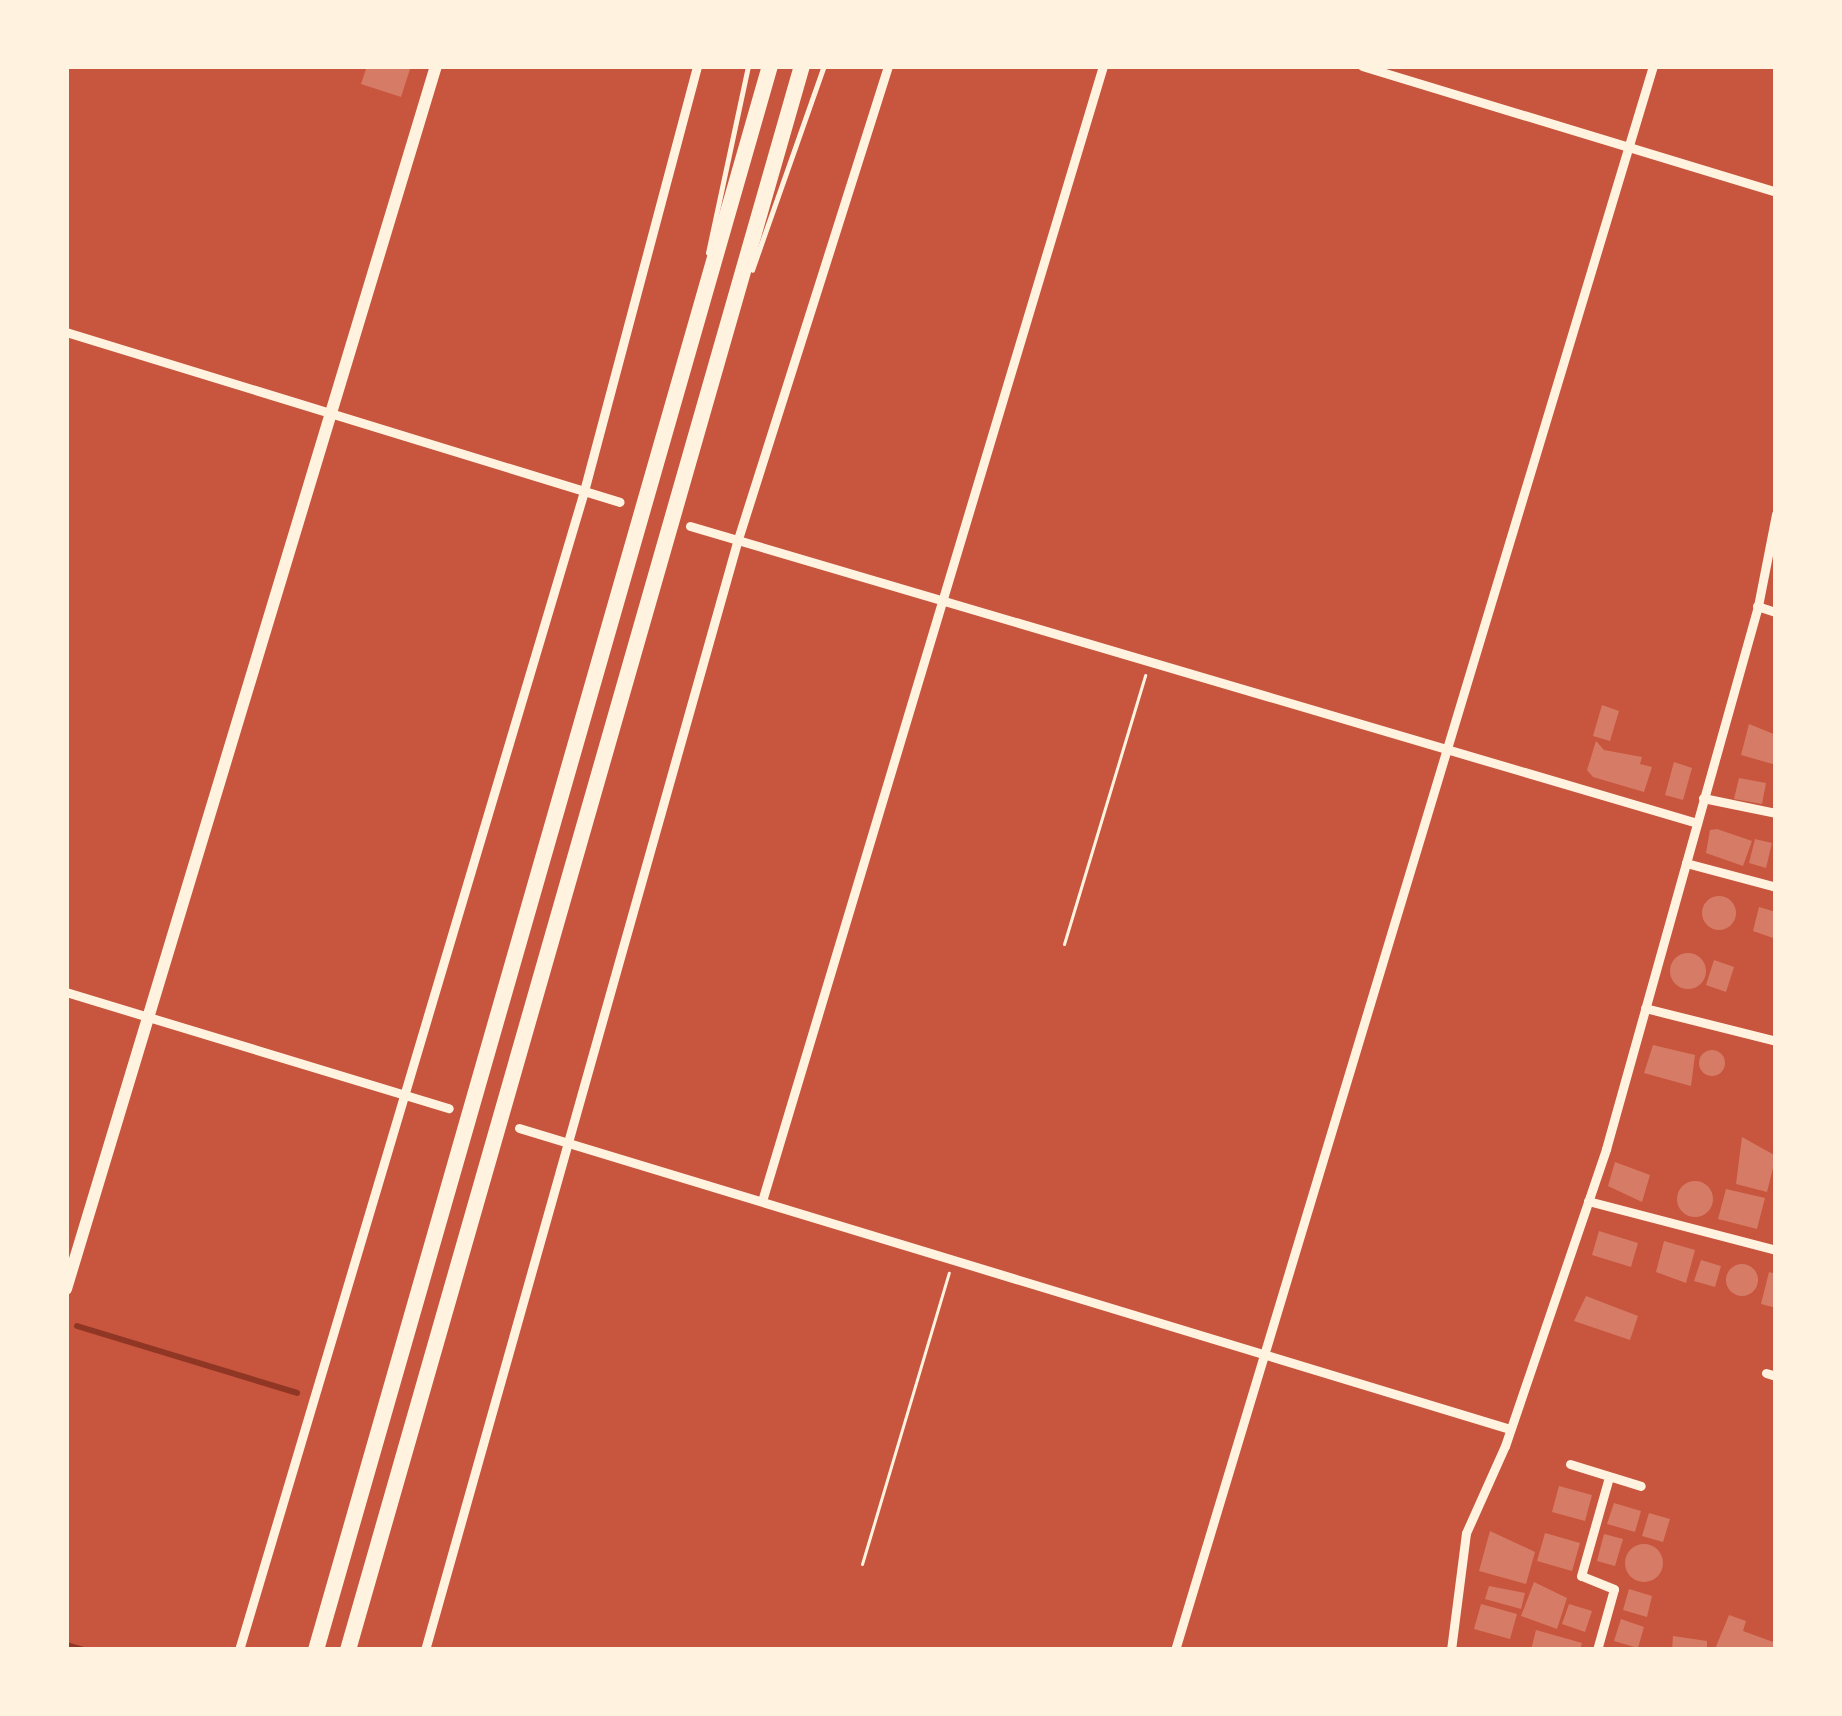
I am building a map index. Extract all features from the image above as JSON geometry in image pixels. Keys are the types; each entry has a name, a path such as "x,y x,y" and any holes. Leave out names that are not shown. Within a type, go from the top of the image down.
{"highway":[{"path":"316,1650 770,66"},
{"path":"348,1650 802,66"}],"street":[{"path":"66,1289 436,66"},
{"path":"239,1650 584,490 697,66"},
{"path":"425,1650 738,539 888,66"},
{"path":"762,1201 1103,66"},
{"path":"1362,66 1776,192"},
{"path":"1175,1650 1653,66"},
{"path":"66,332 620,502"},
{"path":"1451,1650 1466,1533 1510,1429 1588,1202 1757,606 1776,514"},
{"path":"690,526 1697,823"},
{"path":"1757,606 1776,612"},
{"path":"1703,798 1776,813"},
{"path":"1686,863 1776,886"},
{"path":"66,992 449,1108"},
{"path":"1645,1008 1776,1041"},
{"path":"519,1129 1510,1429"},
{"path":"1588,1202 1776,1250"},
{"path":"1570,1464 1642,1486"},
{"path":"1597,1650 1614,1589 1581,1576 1610,1478"}],"lane":[{"path":"687,359 748,66"},
{"path":"717,366 824,66"}],"path":[{"path":"1064,944 1150,660"},
{"path":"862,1564 954,1258"}],"building":[{"path":"367,66 411,66 401,97 361,84"},
{"path":"1602,705 1619,711 1610,741 1593,736"},
{"path":"1749,724 1776,735 1776,765 1741,755"},
{"path":"1596,741 1604,750 1642,757 1640,764 1652,767 1644,792 1593,777 1587,770"},
{"path":"1674,762 1692,768 1683,800 1665,795"},
{"path":"1739,778 1766,783 1762,804 1734,799"},
{"path":"1710,830 1752,841 1743,866 1706,853"},
{"path":"1755,839 1772,843 1766,868 1749,863"},
{"path":"1719,896 1731,901 1736,913 1731,925 1719,930 1707,925 1702,913 1707,901"},
{"path":"1759,907 1776,912 1776,939 1753,931"},
{"path":"1688,953 1700,959 1706,971 1700,983 1688,989 1676,983 1670,971 1676,959"},
{"path":"1714,960 1734,967 1726,992 1706,985"},
{"path":"1653,1045 1695,1055 1691,1086 1644,1073"},
{"path":"1712,1050 1725,1063 1712,1076 1699,1063"},
{"path":"1742,1137 1776,1156 1767,1192 1736,1184"},
{"path":"1615,1162 1650,1175 1642,1202 1608,1186"},
{"path":"1695,1181 1708,1186 1713,1199 1708,1212 1695,1217 1682,1212 1677,1199 1682,1186"},
{"path":"1726,1189 1765,1198 1757,1229 1718,1219"},
{"path":"1599,1231 1638,1243 1631,1267 1592,1255"},
{"path":"1664,1241 1695,1250 1686,1283 1656,1272"},
{"path":"1701,1260 1721,1266 1715,1287 1694,1281"},
{"path":"1742,1264 1754,1268 1758,1280 1754,1292 1742,1296 1730,1292 1726,1280 1730,1268"},
{"path":"1769,1272 1776,1274 1776,1308 1761,1304"},
{"path":"1586,1296 1638,1316 1630,1340 1574,1321"},
{"path":"1559,1486 1592,1495 1585,1521 1552,1512"},
{"path":"1614,1503 1641,1511 1635,1532 1607,1524"},
{"path":"1649,1513 1670,1519 1663,1542 1642,1536"},
{"path":"1490,1531 1535,1552 1526,1584 1479,1571"},
{"path":"1545,1533 1580,1543 1572,1571 1537,1561"},
{"path":"1604,1534 1623,1539 1615,1566 1597,1561"},
{"path":"1644,1544 1658,1549 1663,1563 1658,1577 1644,1582 1630,1577 1625,1563 1630,1549"},
{"path":"1534,1582 1567,1598 1557,1629 1521,1616"},
{"path":"1489,1586 1525,1593 1521,1609 1485,1599"},
{"path":"1629,1589 1652,1596 1647,1617 1623,1610"},
{"path":"1481,1604 1517,1614 1510,1639 1474,1629"},
{"path":"1569,1604 1592,1611 1585,1632 1562,1624"},
{"path":"1729,1615 1746,1621 1743,1631 1776,1643 1775,1650 1715,1649"},
{"path":"1621,1619 1644,1627 1638,1648 1614,1641"},
{"path":"1536,1630 1582,1643 1580,1650 1531,1650"},
{"path":"1673,1636 1707,1641 1707,1650 1672,1650"}],"waterway":[{"path":"77,1326 297,1393"},
{"path":"66,1645 83,1650"}]}
